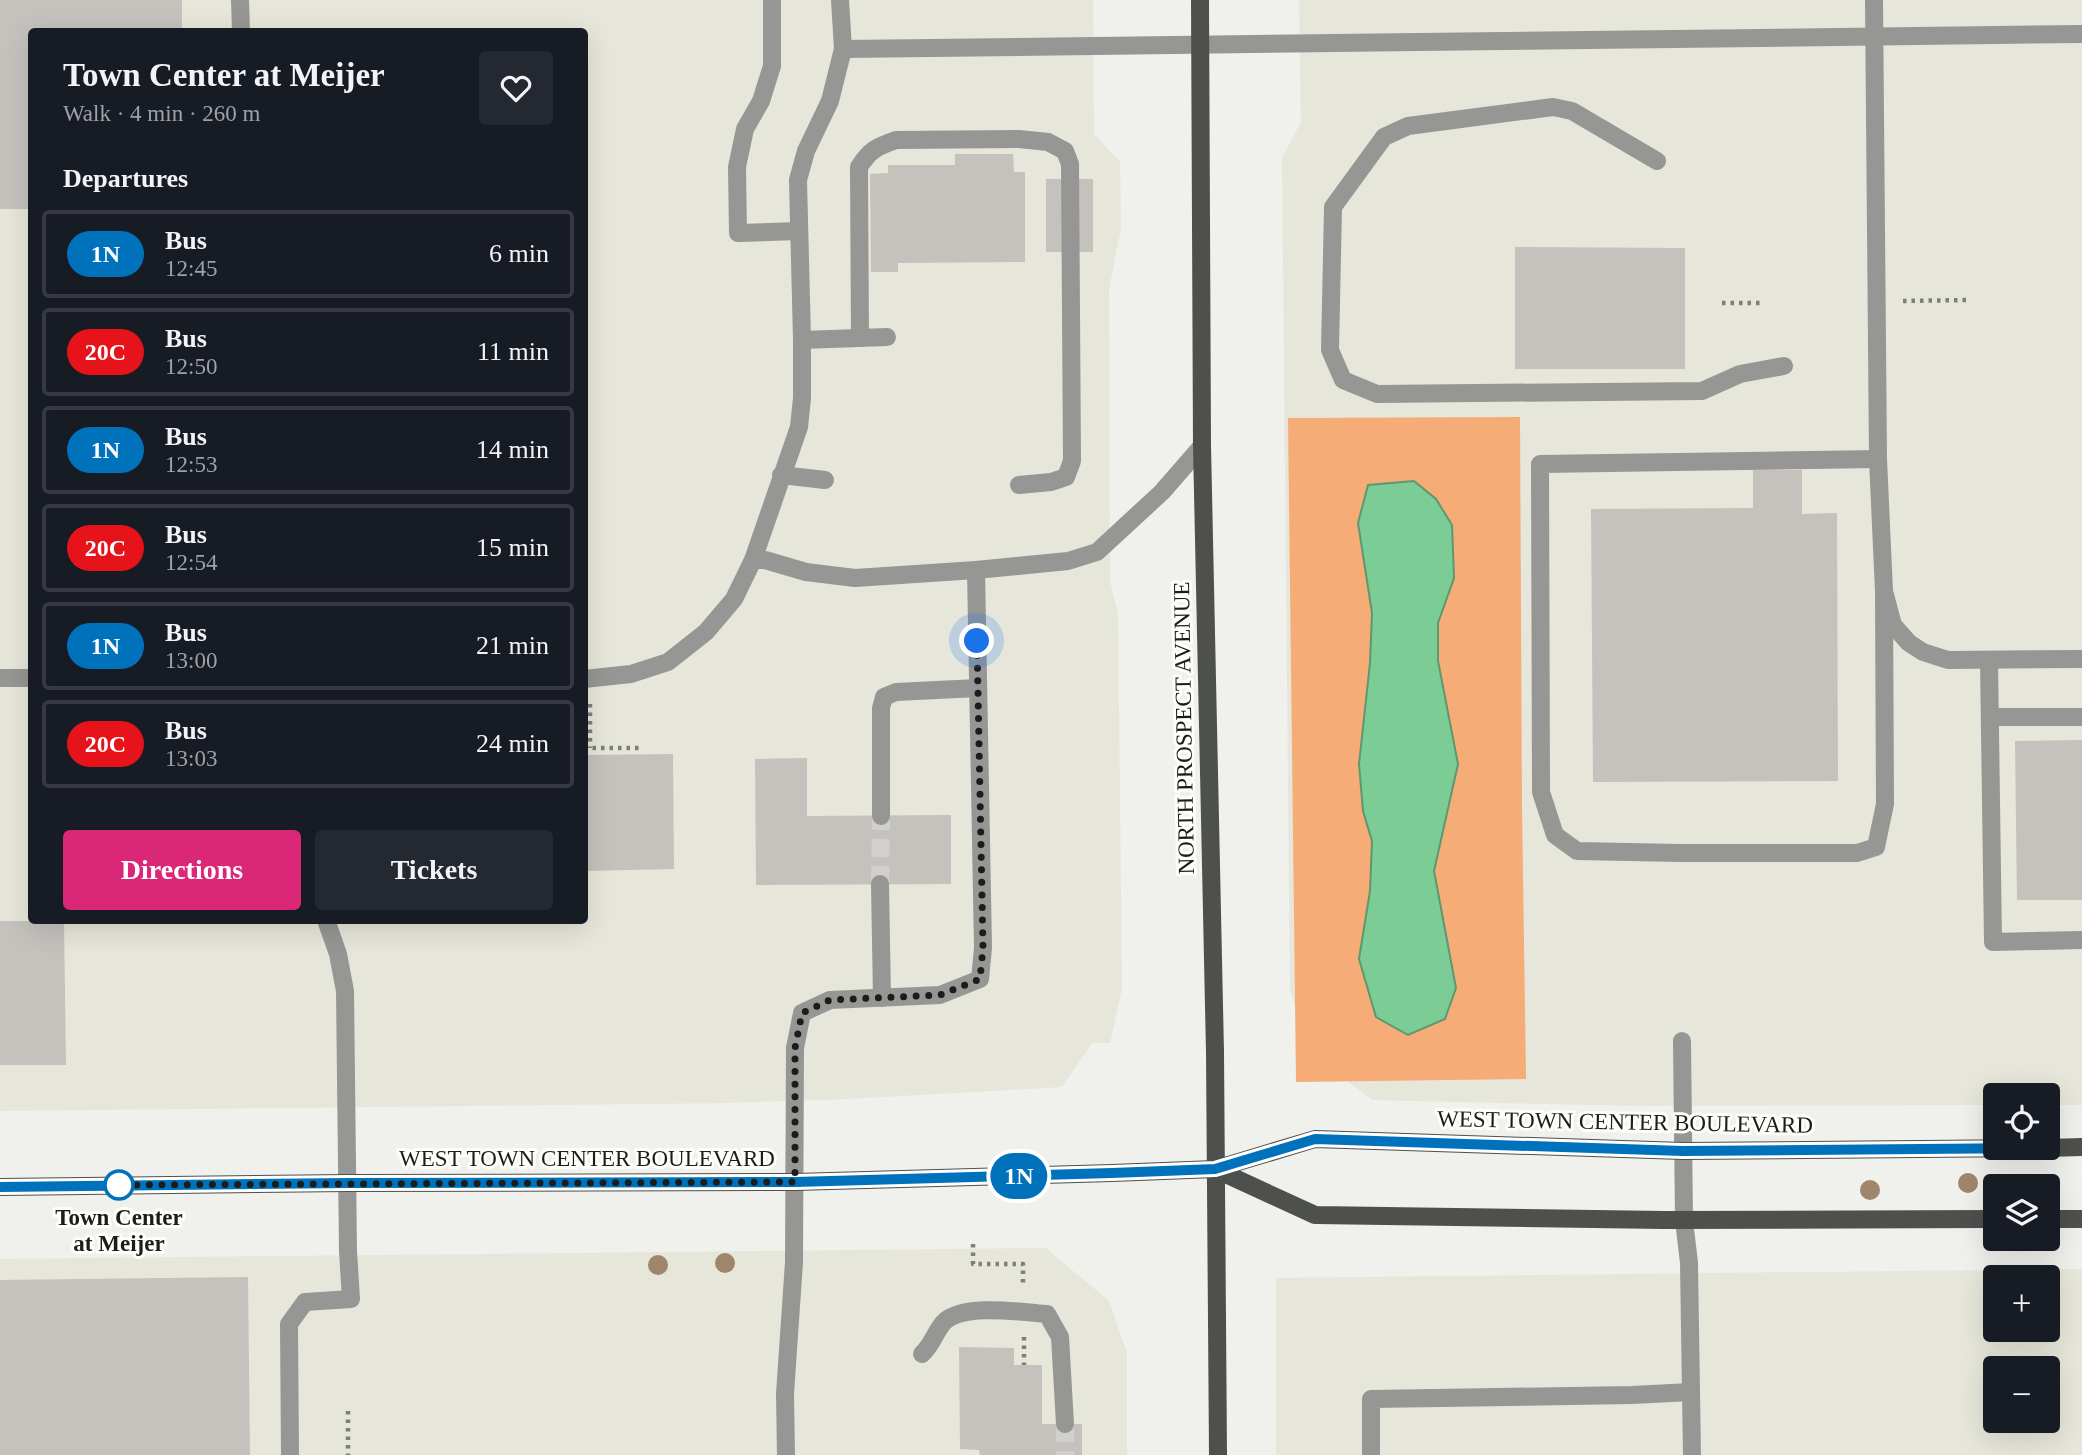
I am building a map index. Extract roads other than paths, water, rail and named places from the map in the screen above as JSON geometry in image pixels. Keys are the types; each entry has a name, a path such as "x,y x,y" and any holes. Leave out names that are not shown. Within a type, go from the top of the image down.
{"main road":[{"name":"NORTH PROSPECT AVENUE","path":"1199,0 1202,446 1218,1455"},
{"name":"WEST TOWN CENTER BOULEVARD","path":"0,1187 795,1182 1215,1169 1315,1139 1683,1151 1983,1148"},
{"path":"2060,1148 2082,1147"},
{"name":"WEST TOWN CENTER BOULEVARD","path":"1215,1169 1315,1215 1684,1220 1983,1219"},
{"path":"2060,1219 2082,1219"}],"lane":[{"path":"240,0 241,28"},
{"path":"772,0 772,65 761,101 745,129 737,167 738,233 799,231"},
{"path":"588,679 631,674 668,662 706,632 734,599 753,560 799,427 802,340 799,180 806,151 830,101 843,49 840,0"},
{"path":"1874,0 1878,459 1884,591 1885,804 1876,847 1857,853 1577,851 1555,835 1541,792 1540,464 1878,459"},
{"path":"843,49 2082,34"},
{"path":"1657,161 1572,111 1553,107 1408,126 1384,137 1333,207 1330,349 1343,380 1377,394 1702,391 1740,374 1784,366"},
{"path":"860,338 859,167 869,152 896,140 923,139 1019,139 1048,142 1065,151 1070,164 1072,461 1066,477 1051,482 1019,485"},
{"path":"802,340 887,337"},
{"path":"753,560 765,560 806,572 855,578 1068,561 1097,552 1162,492 1202,446"},
{"path":"781,475 825,480"},
{"path":"786,1455 786,1394 794,1262 795,1048 802,1013 830,1000 940,995 980,979 983,948 976,570"},
{"path":"1884,591 1893,625 1909,643 1923,652 1948,660 2082,659"},
{"path":"1989,660 1993,942 2082,940"},
{"path":"0,678 28,678"},
{"path":"881,816 881,708 884,697 896,692 978,688"},
{"path":"1990,718 2082,718"},
{"path":"880,884 882,998"},
{"path":"290,1455 289,1324 305,1302 351,1299 345,991 338,954 327,924"},
{"path":"1682,1041 1684,1220 1689,1263 1692,1455"},
{"path":"922,1354 945,1321 970,1310 1046,1314 1060,1337 1065,1424"},
{"path":"1370,1455 1370,1399 1691,1392"}],"tunnel":[{"path":"880,884 881,816"},
{"path":"1065,1424 1065,1455"}],"place":[{"name":"Town Center at Meijer","path":"119,1185"}]}
